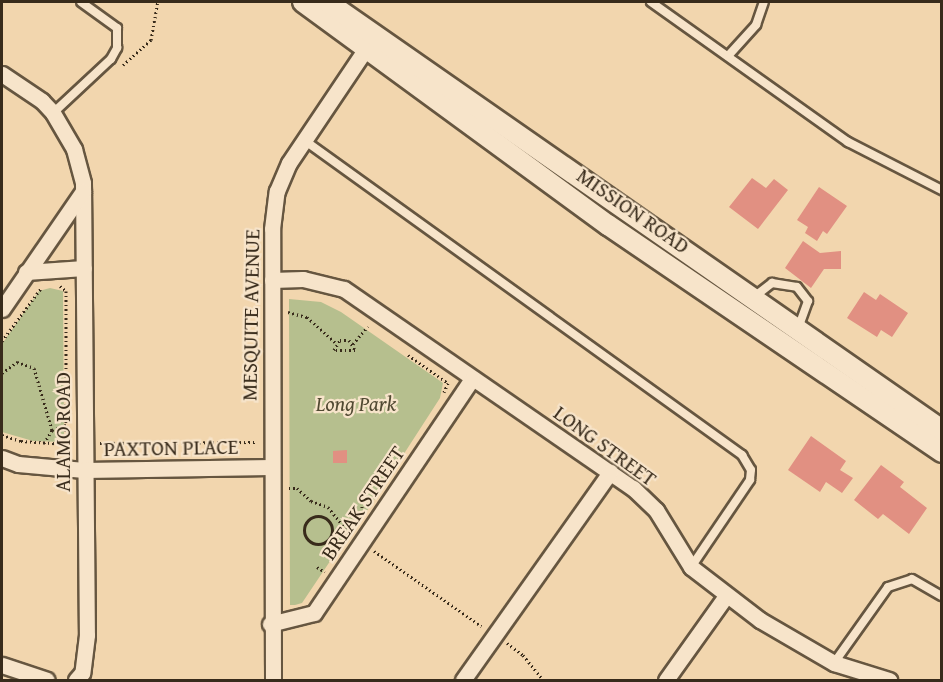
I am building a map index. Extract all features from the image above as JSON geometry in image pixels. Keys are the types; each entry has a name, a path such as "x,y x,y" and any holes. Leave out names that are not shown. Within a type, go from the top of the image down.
{"street":[{"name":"MISSION ROAD","path":"303,2 370,42 754,297 942,430"},
{"name":"MISSION ROAD","path":"327,2 370,42 608,225 942,452"},
{"name":"MESQUITE AVENUE","path":"273,681 270,624 272,280 277,191 304,140 370,42"},
{"name":"ALAMO ROAD","path":"2,74 42,101 53,113 74,149 83,191 87,635 79,677"},
{"path":"2,309 83,191"},
{"path":"26,272 84,268"},
{"name":"LONG STREET","path":"272,280 303,279 344,289 610,472 656,510 691,567 726,596 834,663 879,679"},
{"name":"BREAK STREET","path":"270,624 314,613 356,538 472,379"},
{"name":"PAXTON PLACE","path":"2,459 18,464 84,470 271,467"},
{"path":"463,681 610,472"},
{"path":"666,681 726,596"},
{"path":"2,665 47,681"}],"lane":[{"path":"53,113 111,59 117,48 117,28 81,2"},
{"path":"651,2 848,142 942,190"},
{"path":"728,56 756,25 764,2"},
{"path":"304,140 742,455 751,470 746,488 691,567"},
{"path":"754,297 772,283 797,287 808,301 798,328"},
{"path":"834,663 888,587 912,579 942,596"}],"path":[{"path":"2,435 44,443 66,444 66,291 56,285"},
{"path":"2,341 38,289 45,286"},
{"path":"287,304 287,324"},
{"path":"287,312 307,317 336,343"},
{"path":"359,320 378,333"},
{"path":"353,344 368,326"},
{"path":"349,340 355,350 334,350 336,343 349,340"},
{"path":"406,353 448,383 443,398"},
{"path":"2,373 17,362 34,368 52,430"},
{"path":"44,443 52,430 66,425"},
{"path":"90,443 255,442"},
{"path":"287,488 297,488 328,507 356,538 523,655 543,681"},
{"path":"362,502 362,518"},
{"path":"322,505 321,516 332,528"},
{"path":"321,516 311,517 304,530 315,544 326,542 332,528 342,524"},
{"path":"356,526 356,538"}],"green space":[{"path":"50,288 63,291 64,442 33,441 2,432 2,344 39,291"},
{"name":"Long Park","path":"289,299 321,302 341,312 443,383 440,398 365,514 359,518 302,603 295,605 290,605"}],"building":[{"path":"752,178 766,188 774,179 788,190 758,229 729,207"},
{"path":"819,187 847,206 827,234 823,231 817,241 805,233 808,227 797,220"},
{"path":"803,241 820,253 841,251 841,269 824,269 811,288 785,268"},
{"path":"864,292 876,300 880,294 908,313 892,337 881,330 877,337 847,318"},
{"path":"811,436 846,461 840,470 853,478 842,493 826,482 820,492 788,470"},
{"path":"347,450 347,463 333,463 333,451"},
{"path":"881,465 904,482 900,487 927,508 909,534 883,514 878,519 854,500"}]}
